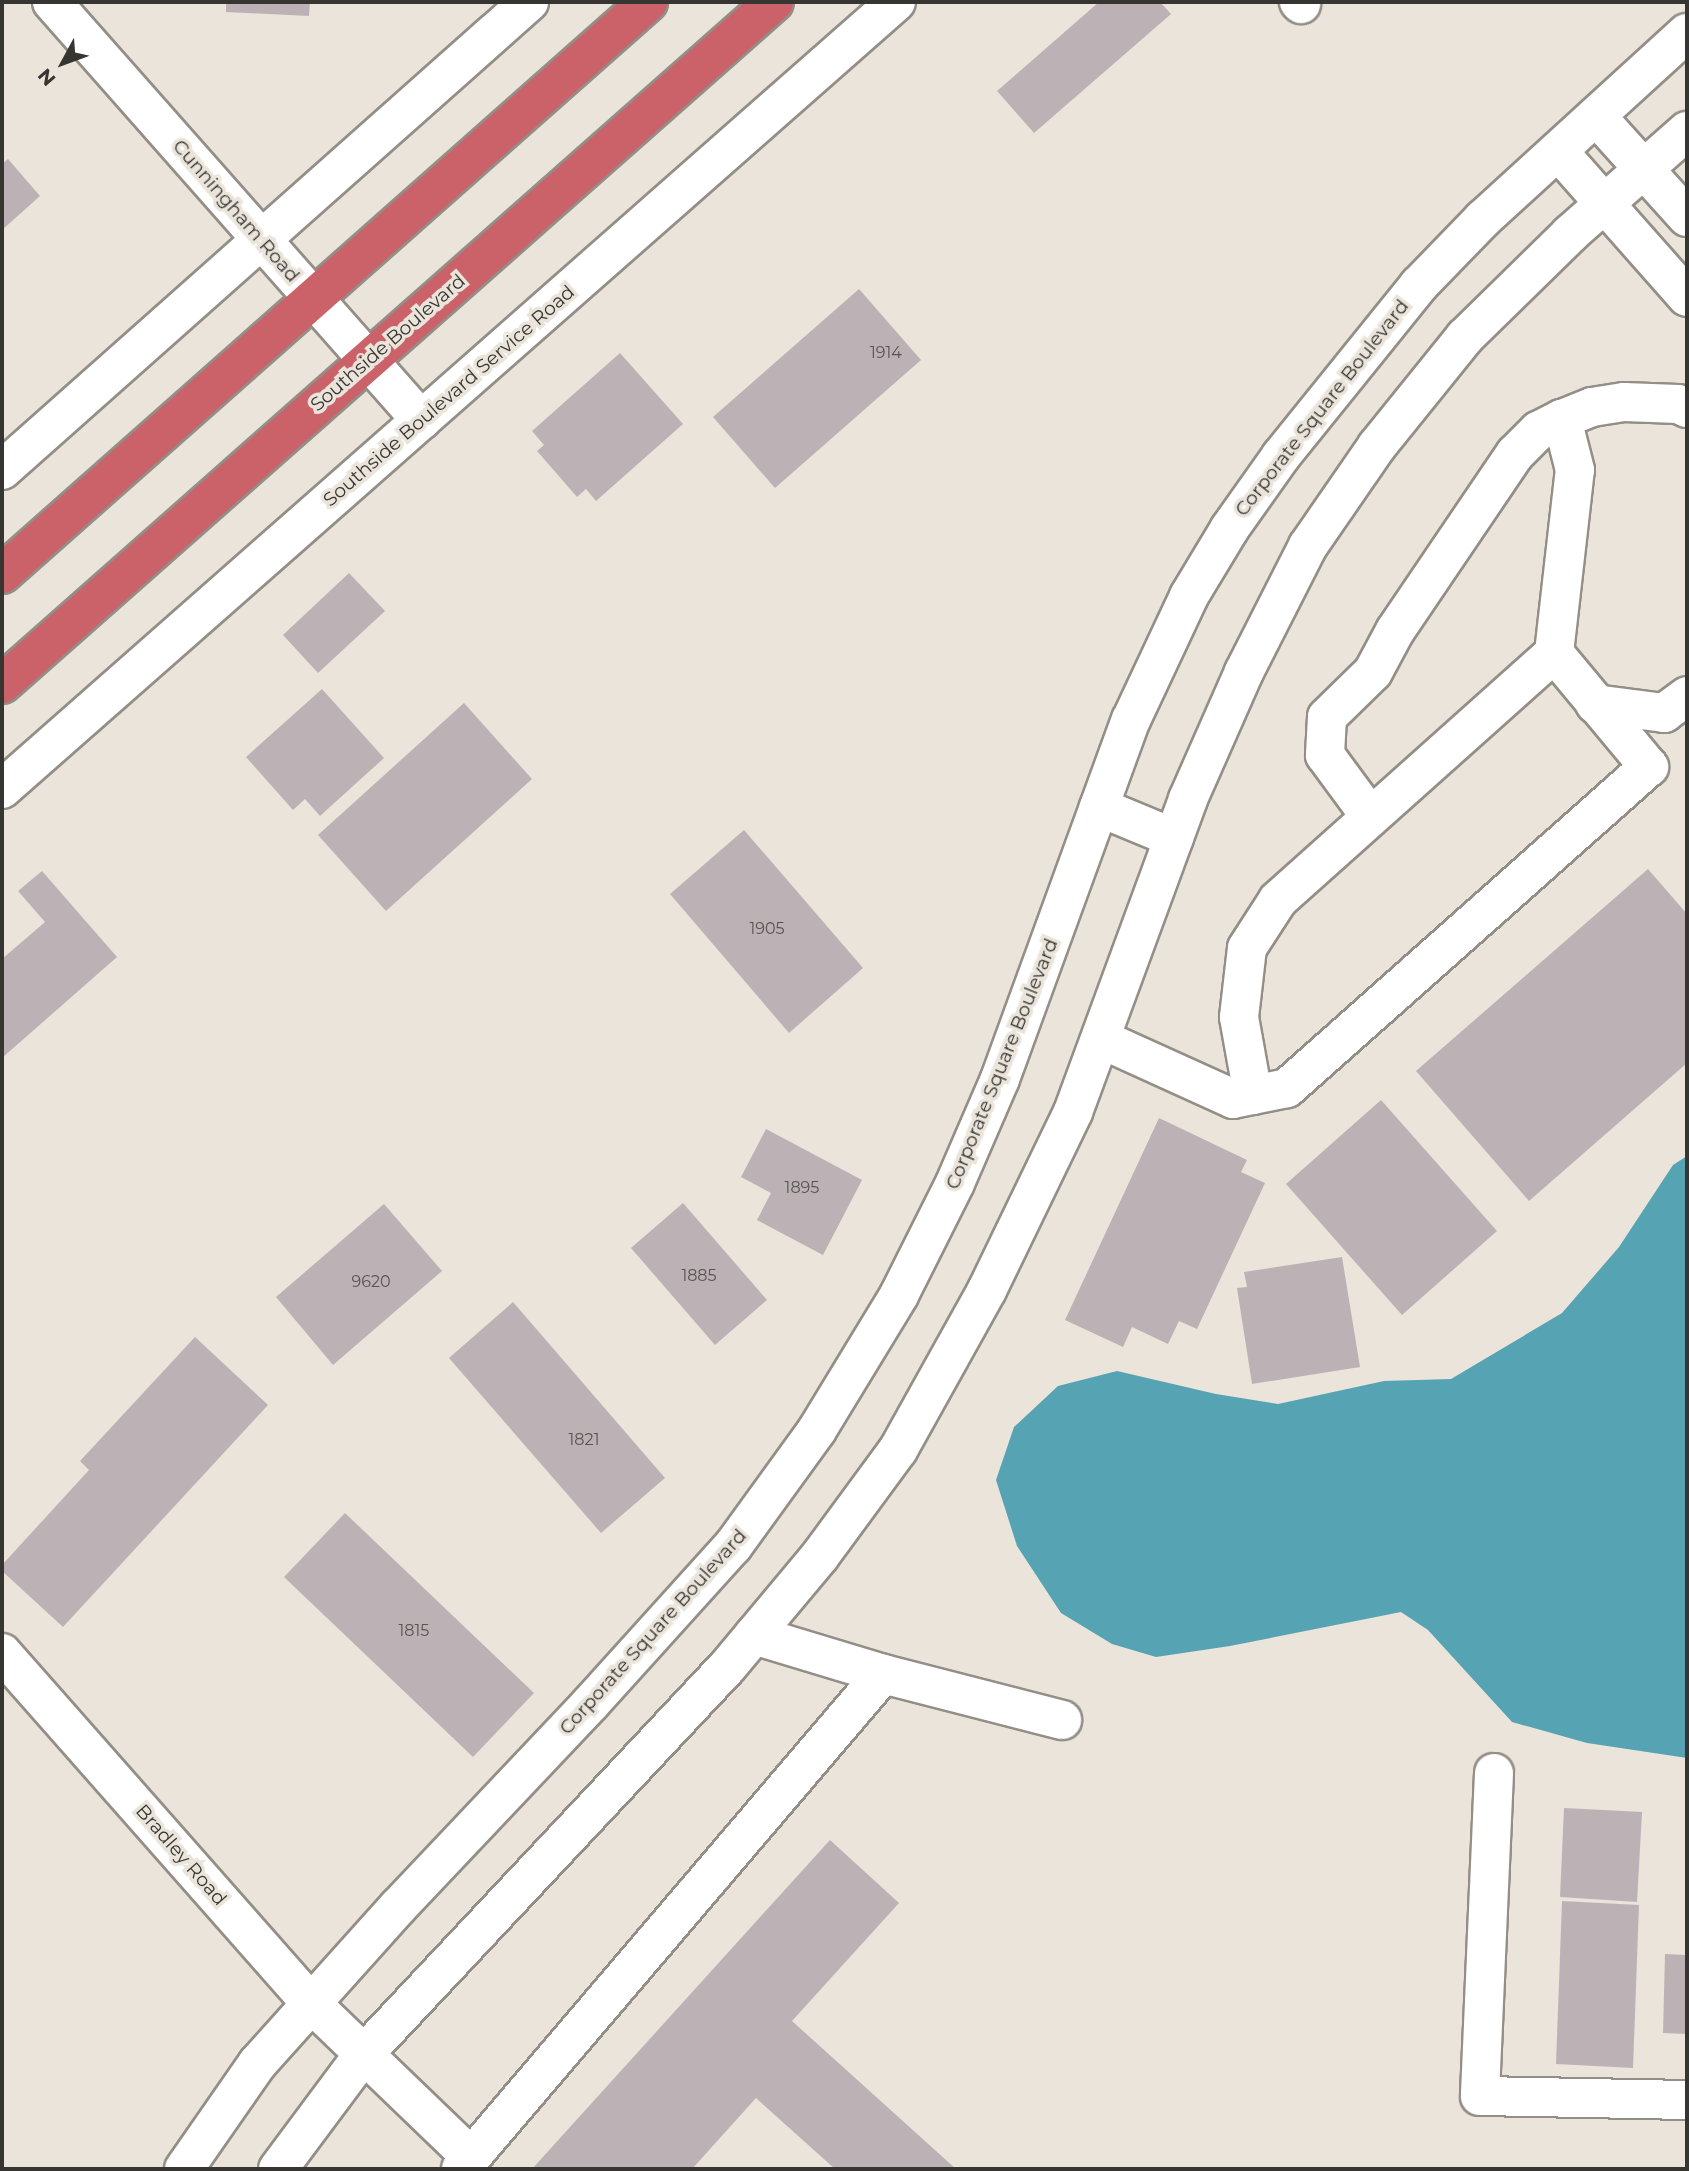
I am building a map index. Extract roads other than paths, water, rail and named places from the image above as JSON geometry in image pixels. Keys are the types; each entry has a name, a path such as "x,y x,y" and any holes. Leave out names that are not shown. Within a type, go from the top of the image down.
{"highway":[{"path":"2,574 648,2"},
{"name":"Southside Boulevard","path":"2,684 774,2"}],"street":[{"name":"Cunningham Road","path":"52,2 421,420"},
{"path":"2,470 529,2"},
{"name":"Southside Boulevard Service Road","path":"2,789 896,2"},
{"name":"Corporate Square Boulevard","path":"184,2169 257,2064 733,1546 817,1430 893,1305 955,1183 1000,1079 1099,807 1154,666 1189,596 1281,456 1419,285 1483,219 1687,33"},
{"path":"1597,116 1687,217"},
{"path":"278,2169 363,2054 545,1863 754,1635 820,1556 898,1450 987,1290 1030,1206 1073,1112 1188,799 1244,672 1308,546 1377,446 1465,337 1604,204 1687,131"},
{"path":"1558,150 1687,297"},
{"path":"1370,816 1325,755 1327,717 1373,672 1395,631 1453,541 1515,454 1538,431 1592,407 1624,402 1678,404 1687,408"},
{"path":"1253,1094 1239,1017 1247,948 1278,900 1554,653 1575,470 1562,419"},
{"path":"1101,1039 1233,1099 1287,1088 1649,767 1554,653"},
{"path":"1595,704 1664,713 1687,696"},
{"path":"1099,807 1174,838"},
{"path":"754,1635 883,1674 1062,1720"},
{"name":"Bradley Road","path":"2,1653 311,2003 466,2163"},
{"path":"466,2163 883,1674"},
{"path":"1494,1773 1480,2096 1687,2100"}],"water":[{"path":"1687,1156 1687,1758 1587,1743 1512,1722 1428,1630 1401,1612 1230,1646 1156,1657 1112,1644 1061,1613 1017,1546 996,1480 1014,1427 1058,1386 1117,1371 1216,1394 1278,1404 1384,1381 1451,1379 1562,1313 1619,1247 1673,1165"}]}
